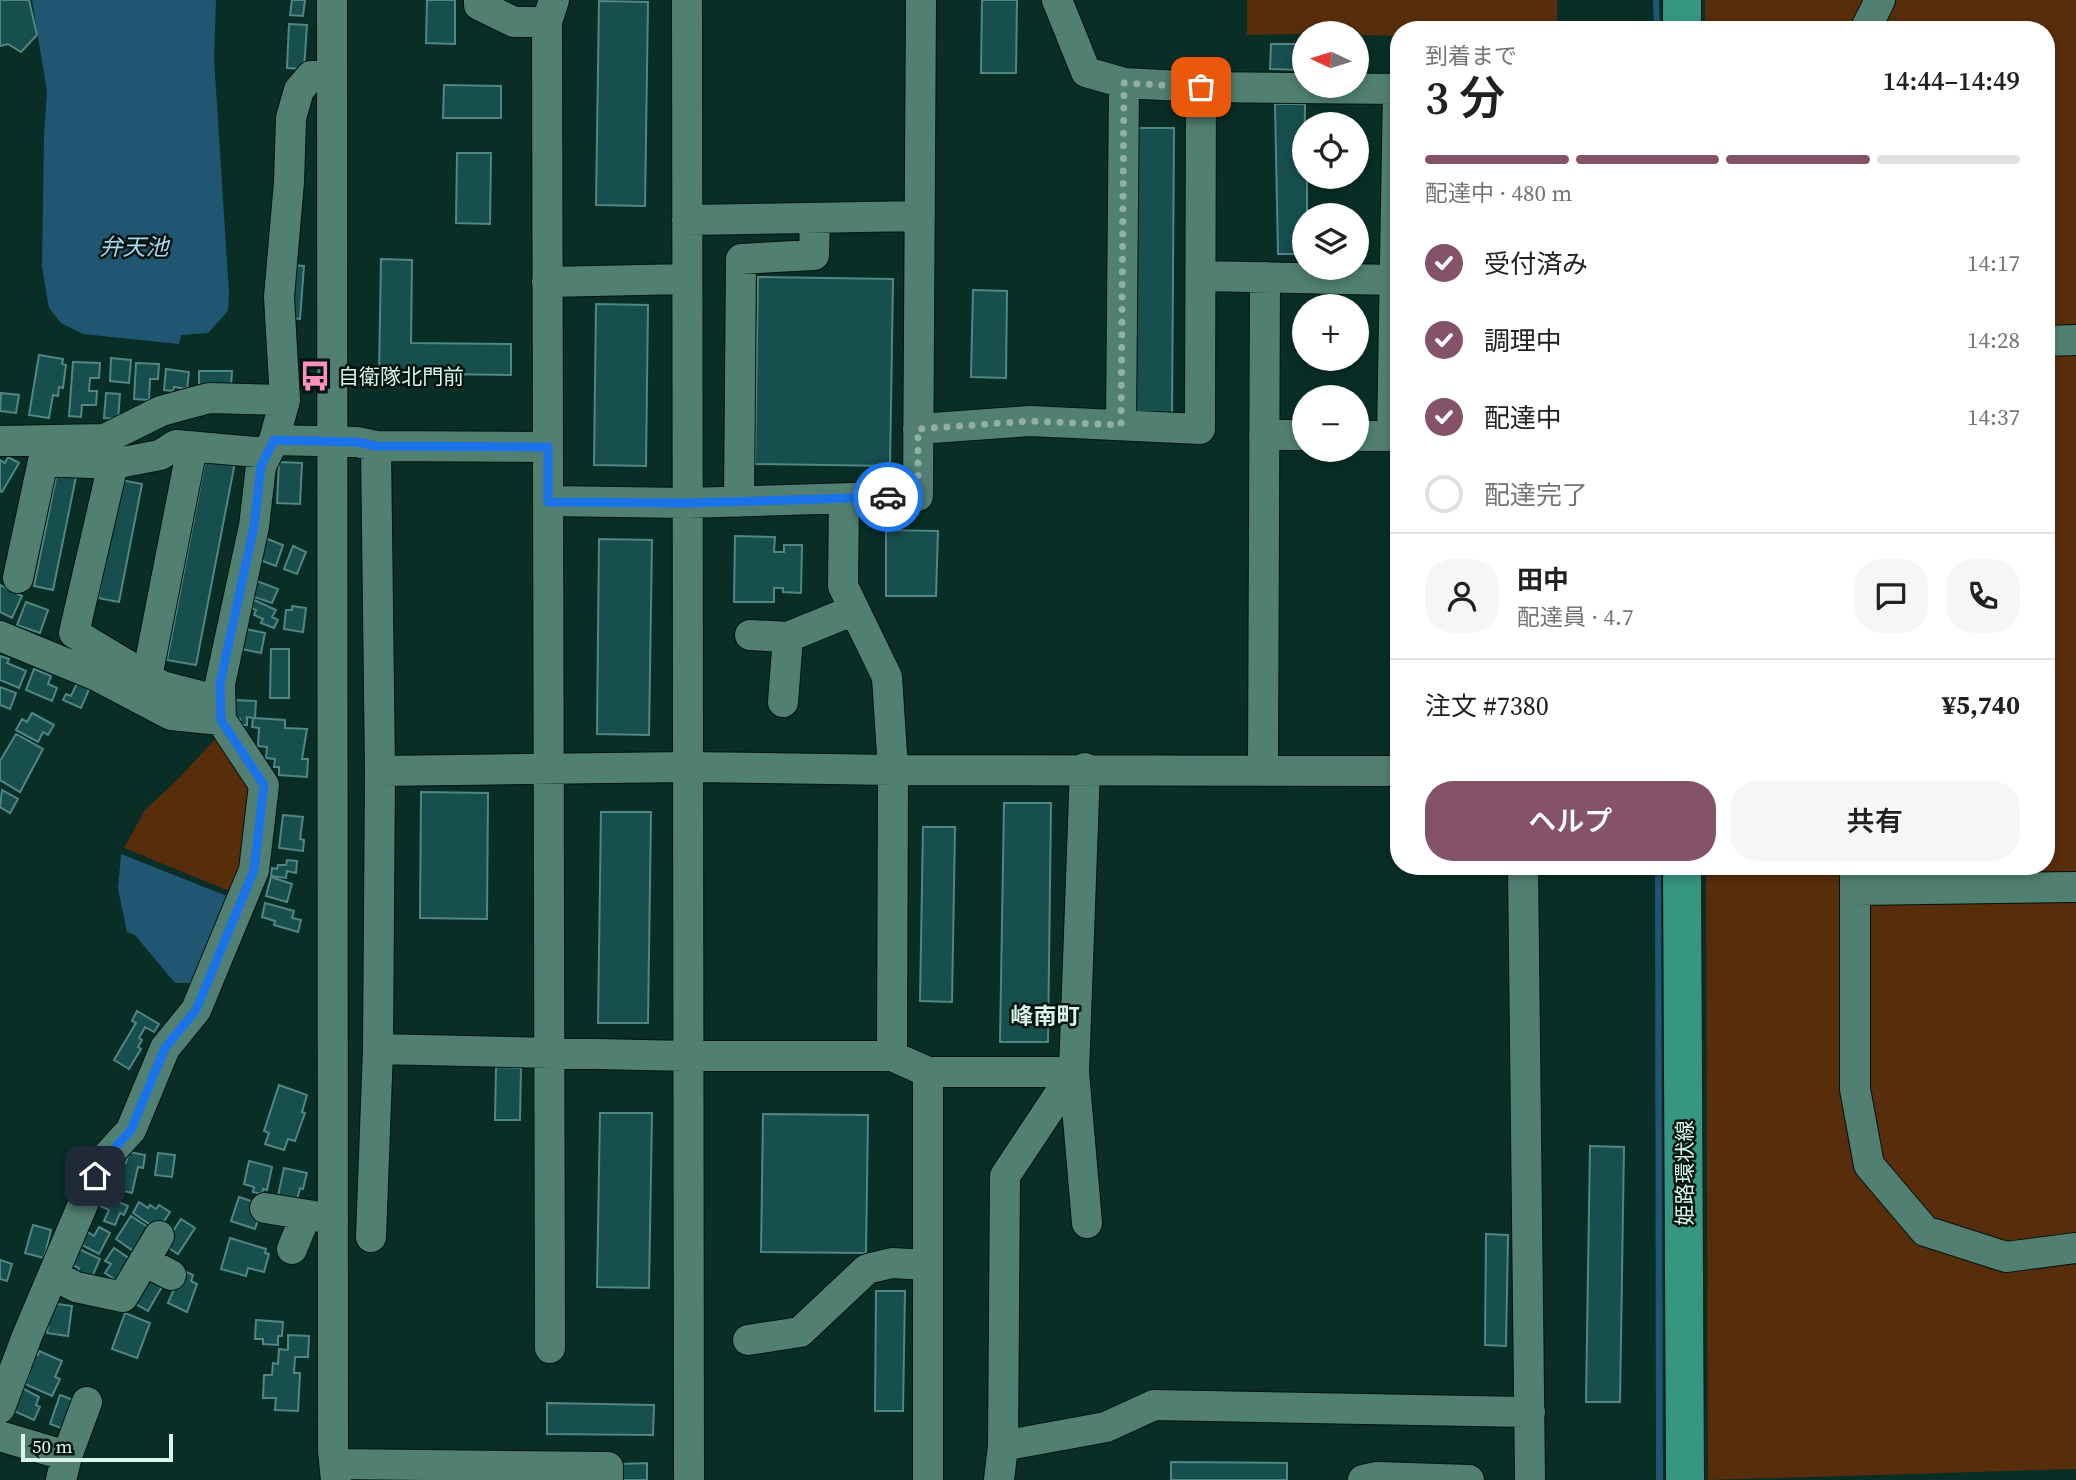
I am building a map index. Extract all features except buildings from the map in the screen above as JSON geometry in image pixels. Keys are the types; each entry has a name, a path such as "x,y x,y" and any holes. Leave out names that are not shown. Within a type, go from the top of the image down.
{"main road":[{"path":"1682,0 1682,21"},
{"name":"姫路環状線","path":"1682,875 1685,1480"}],"street":[{"path":"332,0 331,442 320,1217 335,1472 608,1467 608,1480"},
{"path":"479,0 479,5 514,22 550,11 547,282 550,1348"},
{"path":"687,0 688,1480"},
{"path":"548,502 687,503 918,496 921,0"},
{"path":"1057,0 1086,72 1124,83 1201,87 1390,89"},
{"path":"1870,21 1880,0"},
{"path":"0,1408 100,1164 131,1130 165,1048 196,1010 254,870 264,785 221,710 220,684 254,526 261,466 271,446 285,400 279,296 292,118 299,90 311,76 332,74"},
{"path":"1121,425 1124,83"},
{"path":"918,429 1030,421 1200,429 1201,87"},
{"path":"687,220 920,216"},
{"path":"738,502 741,259 814,255 815,218"},
{"path":"1202,276 1390,280"},
{"path":"1263,769 1265,277"},
{"path":"547,282 687,279"},
{"path":"2055,341 2076,340"},
{"path":"0,441 105,439 161,411 209,398 285,400"},
{"path":"1264,435 1292,435"},
{"path":"1369,436 1390,436"},
{"path":"18,578 43,461 113,464 160,455 176,445 271,446 357,442 376,446 548,447"},
{"path":"371,1237 378,1049 380,771 376,446"},
{"path":"147,677 192,447"},
{"path":"113,464 74,633 162,686 221,710"},
{"path":"844,499 842,586 887,677 893,770 891,1056"},
{"path":"750,635 788,637 854,610"},
{"path":"0,636 97,676 171,715 221,710"},
{"path":"783,702 788,637"},
{"path":"380,771 687,767 1390,771"},
{"path":"1084,768 1074,1072 1087,1223"},
{"path":"1523,875 1530,1480"},
{"path":"2076,887 1855,878 1854,1089 1869,1165 1925,1231 2006,1257 2076,1248"},
{"path":"378,1049 687,1056 891,1056 928,1072 1074,1072"},
{"path":"928,1072 928,1480"},
{"path":"999,1480 1003,1446 1005,1176 1074,1072"},
{"path":"265,1208 320,1217"},
{"path":"292,1249 320,1217"},
{"path":"53,1275 76,1287 123,1297 159,1236"},
{"path":"144,1261 171,1275"},
{"path":"748,1340 800,1332 867,1269 891,1263 928,1265"},
{"path":"0,1436 64,1468 87,1402"},
{"path":"1003,1446 1105,1427 1154,1405 1530,1412"},
{"path":"1363,1480 1377,1476 1469,1480"}],"shaded area":[{"path":"1247,0 1557,0 1557,21 1390,21 1390,36 1369,35 1369,21 1292,21 1292,34 1247,35"},
{"path":"1705,0 2076,0 2076,1469 1708,1480 1706,875 2055,875 2055,21 1705,21"},
{"path":"222,732 250,774 239,895 124,848 145,810"}],"water":[{"name":"弁天池","path":"32,0 216,0 214,58 229,293 228,311 208,333 181,335 179,344 83,334 61,323 49,308 42,267 47,92"},
{"path":"121,854 237,900 192,983 175,983 135,935 127,932 118,889"},
{"path":"1655,875 1661,875 1663,1480 1656,1480"}],"waterway":[{"path":"1656,0 1657,21"}],"way so far":[{"path":"888,497 918,496 918,429 1030,421 1121,425 1124,83 1201,87"}],"place":[{"name":"自衛隊北門前","path":"315,376"}],"district":[{"name":"峰南町","path":"1045,1016"}],"route":[{"path":"95,1176 100,1164 131,1130 165,1048 196,1010 254,870 264,785 221,720 220,684 254,526 261,466 274,440 357,442 376,446 548,447 548,502 687,503 888,497"}]}
